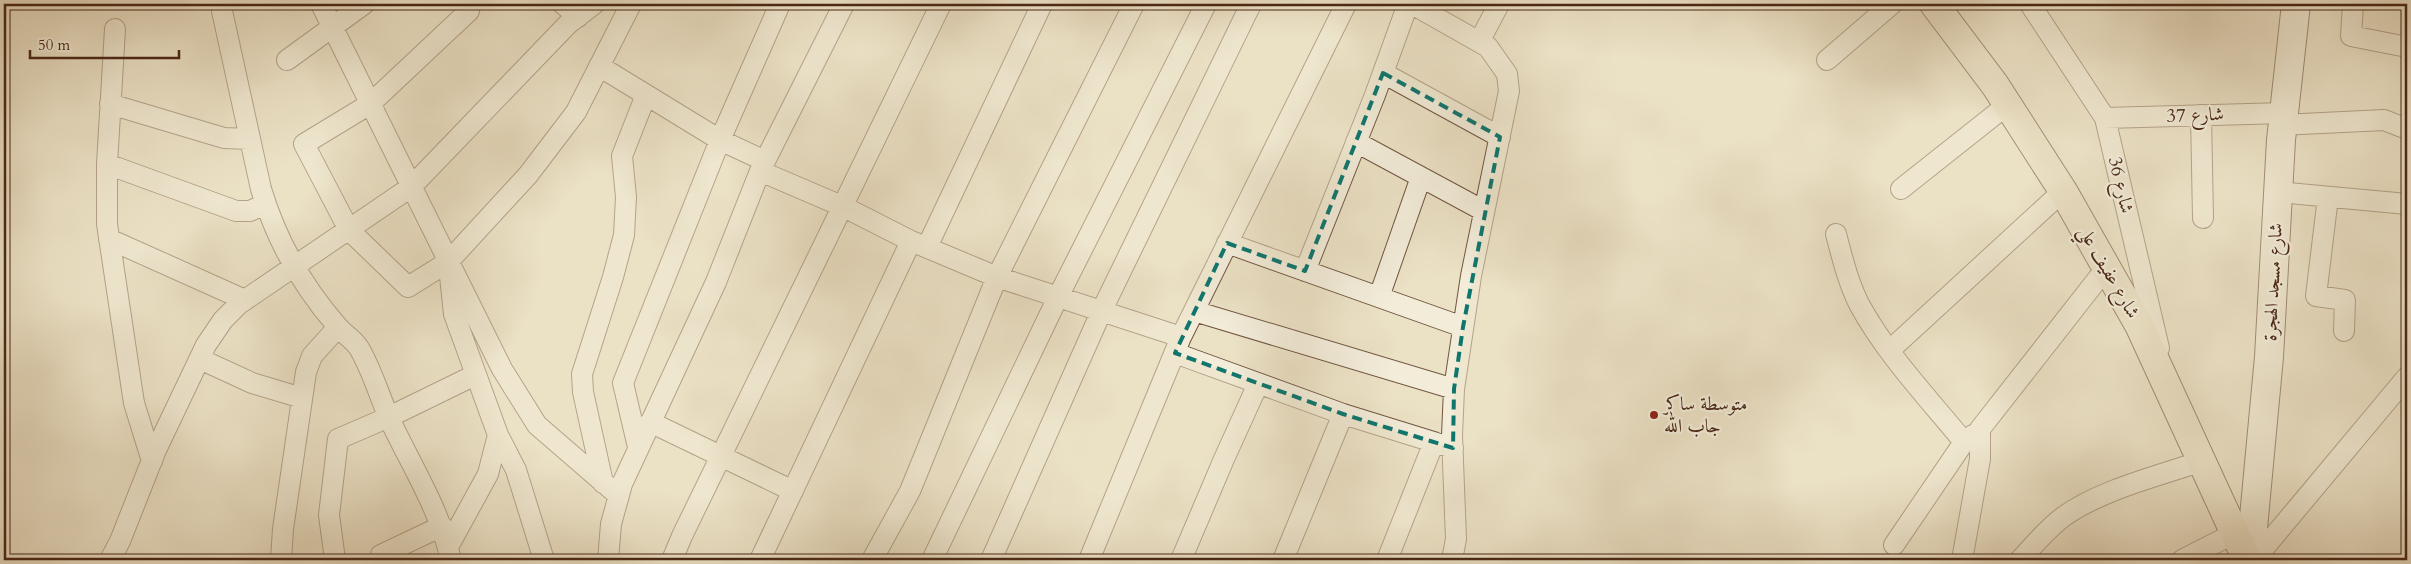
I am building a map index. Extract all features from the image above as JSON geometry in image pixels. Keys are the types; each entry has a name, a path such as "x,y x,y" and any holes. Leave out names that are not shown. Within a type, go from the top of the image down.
{"main road":[{"name":"شارع عفيف علي","path":"1934,4 2007,105 2062,191 2107,267 2139,325 2202,461 2233,534 2249,560"}],"street":[{"path":"321,4 502,369 537,425 619,496"},
{"path":"288,60 364,4"},
{"path":"110,560 120,541 152,461 200,359 223,320 245,300 411,186 571,10 594,4"},
{"path":"469,11 370,104 304,144 349,230 408,287 448,262 528,175 576,112 631,4"},
{"path":"638,447 623,383 720,140 780,4"},
{"path":"608,560 611,524 619,496 638,447 716,282 763,166 844,4"},
{"path":"672,560 942,4"},
{"path":"760,560 793,491 1042,4"},
{"path":"872,560 910,491 997,277 1134,4"},
{"path":"932,560 1058,297 1206,4"},
{"path":"991,560 1102,310 1251,4"},
{"path":"1088,560 1178,345 1346,4"},
{"path":"1306,271 1412,4 1488,47 1507,74 1510,91 1471,276 1454,389 1443,445 1387,560"},
{"path":"1479,42 1499,4"},
{"path":"1827,60 1892,4"},
{"name":"شارع 36","path":"2030,4 2105,118 2168,386"},
{"name":"شارع مسجد الهجرة","path":"2249,560 2269,357 2278,192 2296,4"},
{"path":"2353,4 2350,36 2407,47"},
{"path":"222,11 269,217 294,268 338,327 358,346 389,417 442,526 450,554"},
{"path":"115,29 107,164 109,239 134,403 152,461"},
{"path":"599,66 763,166 919,244 997,277 1102,310 1258,384 1343,414 1443,445"},
{"path":"1383,73 1500,137"},
{"path":"603,483 583,392 582,374 613,277 624,235 626,197 622,156 646,95"},
{"path":"110,104 224,138 250,139"},
{"path":"1901,188 2007,105"},
{"path":"2202,115 2203,218"},
{"name":"شارع 37","path":"2105,118 2202,115 2284,119 2384,120 2407,129"},
{"path":"1356,142 1484,211"},
{"path":"107,164 236,211 250,212 265,204"},
{"path":"1378,297 1421,177"},
{"path":"1890,350 2062,191"},
{"path":"2278,192 2407,204"},
{"path":"2328,197 2316,296 2345,300 2344,331"},
{"path":"1836,234 1845,267 1859,303 1890,350 1964,442"},
{"path":"109,239 245,300"},
{"path":"1228,243 1463,327"},
{"path":"448,262 454,314 498,435 516,470 544,560"},
{"path":"1894,545 1964,442 1980,429 2107,267"},
{"path":"1194,311 1454,389"},
{"path":"281,560 283,529 306,372 312,356 338,327"},
{"path":"200,359 252,382 302,398"},
{"path":"335,560 329,516 338,439 389,417 475,375"},
{"path":"2254,560 2407,377"},
{"path":"1181,560 1258,384"},
{"path":"1283,560 1343,414"},
{"path":"650,422 793,491"},
{"path":"1962,560 1980,459 1980,429"},
{"path":"450,554 488,474 498,435"},
{"path":"1443,445 1456,522 1452,560"},
{"path":"2020,560 2048,529 2065,515 2103,496 2202,461"},
{"path":"381,560 381,555 442,526"},
{"path":"2182,560 2233,534"}],"highlighted area":[{"path":"1383,73 1500,137 1463,327 1454,389 1453,448 1343,414 1175,353 1227,243 1305,271"}],"place":[{"name":"متوسطة ساكر جاب الله","path":"1654,415"}]}
